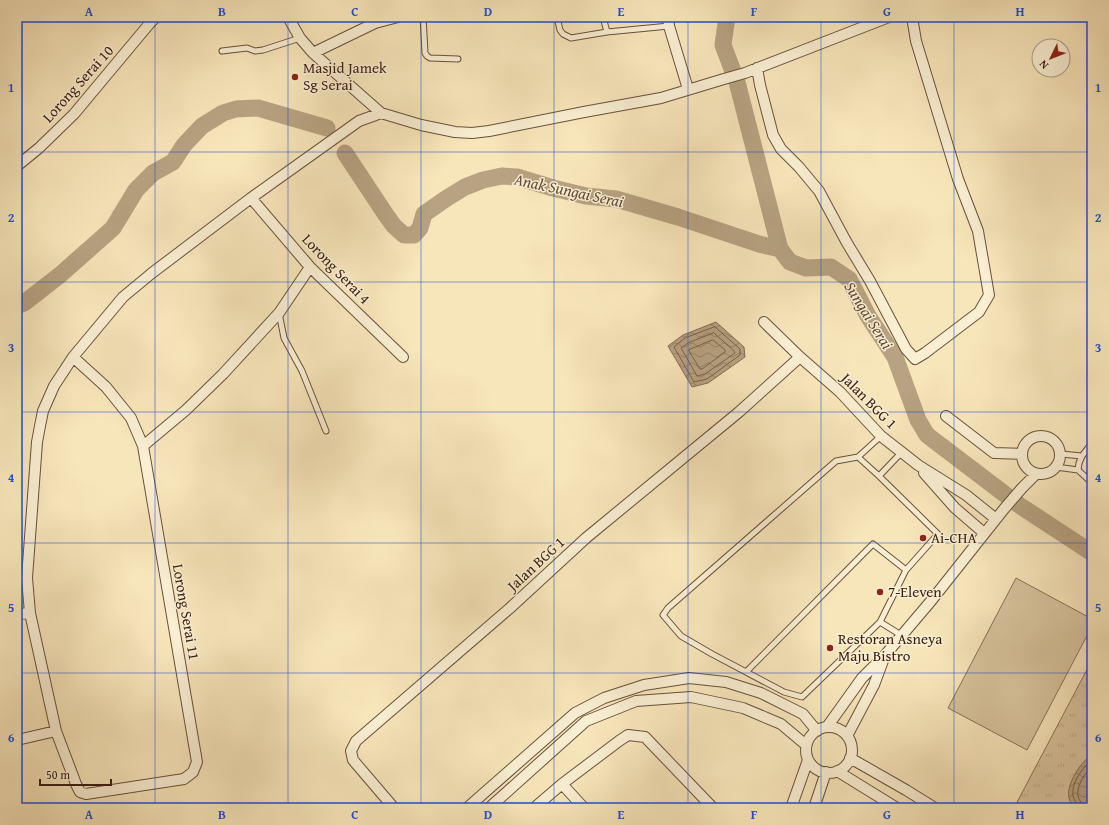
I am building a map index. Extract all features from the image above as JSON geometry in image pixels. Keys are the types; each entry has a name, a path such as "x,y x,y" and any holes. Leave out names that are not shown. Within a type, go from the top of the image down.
{"street":[{"name":"Lorong Serai 10","path":"17,166 39,148 74,114 156,17"},
{"path":"288,17 300,38 312,53 380,113 421,125 455,132 472,133 662,98 688,89 745,74 889,17"},
{"path":"312,53 376,22 398,17"},
{"path":"757,68 772,135 781,149 799,167 819,191 847,243 870,281 906,349 915,359 979,312 989,294 978,231 958,179 916,41 912,17"},
{"path":"668,21 688,89"},
{"path":"17,740 56,731 30,613 27,578 37,442 44,411 54,386 73,357 123,297 152,273 251,198 359,122 380,113"},
{"name":"Lorong Serai 4","path":"251,198 310,267 403,357"},
{"path":"143,446 186,410 223,374 279,313 310,267"},
{"name":"Jalan BGG 1","path":"764,322 800,357 840,392 881,436 918,465 966,495 996,519"},
{"name":"Lorong Serai 11","path":"56,731 76,784 80,792 86,794 184,778 193,772 197,762 143,446 131,418 106,387 73,357"},
{"name":"Jalan BGG 1","path":"394,808 353,760 351,750 356,741 510,608 586,538 739,412 800,357"},
{"path":"946,416 994,453 1022,454"},
{"path":"827,727 862,678 886,654 931,601 1022,488 1036,474 1047,473 1056,467 1061,454 1059,447 1054,440 1048,436 1035,436 1029,440 1025,445 1022,454 1025,464 1036,474"},
{"name":"Jalan BGG 1","path":"918,465 955,508 984,534"},
{"path":"17,614 30,613"},
{"path":"847,736 874,685 886,654"},
{"path":"467,808 574,713 604,698 644,685 689,678 726,682 761,693 803,714 817,730"},
{"path":"489,808 586,720 636,701 691,697 743,708 781,724 806,745"},
{"path":"827,727 835,728 847,736 850,743 850,758 847,764 837,771 826,772 819,770 808,760 806,745 808,739 817,730 827,727"},
{"path":"534,808 562,784 628,735 645,737 713,808"},
{"path":"850,758 935,808"},
{"path":"791,808 808,760"},
{"path":"837,771 897,808"},
{"path":"814,808 826,772"},
{"path":"562,784 584,808"}],"lane":[{"path":"423,17 425,53 427,56 430,58 458,59"},
{"path":"557,17 560,30 563,34 571,38 668,21"},
{"path":"603,17 607,32"},
{"path":"222,51 247,48 263,50 300,38"},
{"path":"279,313 284,338 302,371 326,431"},
{"path":"858,457 938,534 906,570 880,622 802,698 784,692 681,636 662,616 668,608 723,559 836,461 858,457 881,436"},
{"path":"1078,470 1082,456 1092,443"},
{"path":"879,476 902,453"},
{"path":"1061,454 1082,456"},
{"path":"1056,467 1078,470 1092,483"},
{"path":"746,671 873,544 906,570"},
{"path":"880,622 901,635"}],"green space":[{"path":"1016,578 1092,619 1092,626 1027,750 948,708"},
{"path":"1092,660 1092,808 1014,808"}],"water":[{"path":"716,322 744,347 745,357 708,383 692,387 668,346 683,335"},
{"path":"1092,754 1092,808 1076,808 1071,804 1069,797 1071,784 1082,763"}],"waterway":[{"name":"Sungai Serai","path":"727,17 723,45 737,82 780,249 790,262 806,268 831,267 849,279 868,316 895,357 918,420 927,435 1019,505 1092,553"},
{"name":"Anak Sungai Serai","path":"17,306 24,303 60,275 113,228 136,190 153,173 173,162 184,145 202,126 223,113 236,109 258,108 327,128"},
{"name":"Anak Sungai Serai","path":"345,153 386,215 394,226 404,235 414,235 420,228 424,214 465,187 483,180 502,176 517,177 586,196 616,199 678,217 759,244 780,249"}],"place":[{"name":"Masjid Jamek Sg Serai","path":"295,77"},
{"name":"Ai-CHA","path":"923,538"},
{"name":"7-Eleven","path":"880,592"},
{"name":"Restoran Asneya Maju Bistro","path":"830,648"}]}
